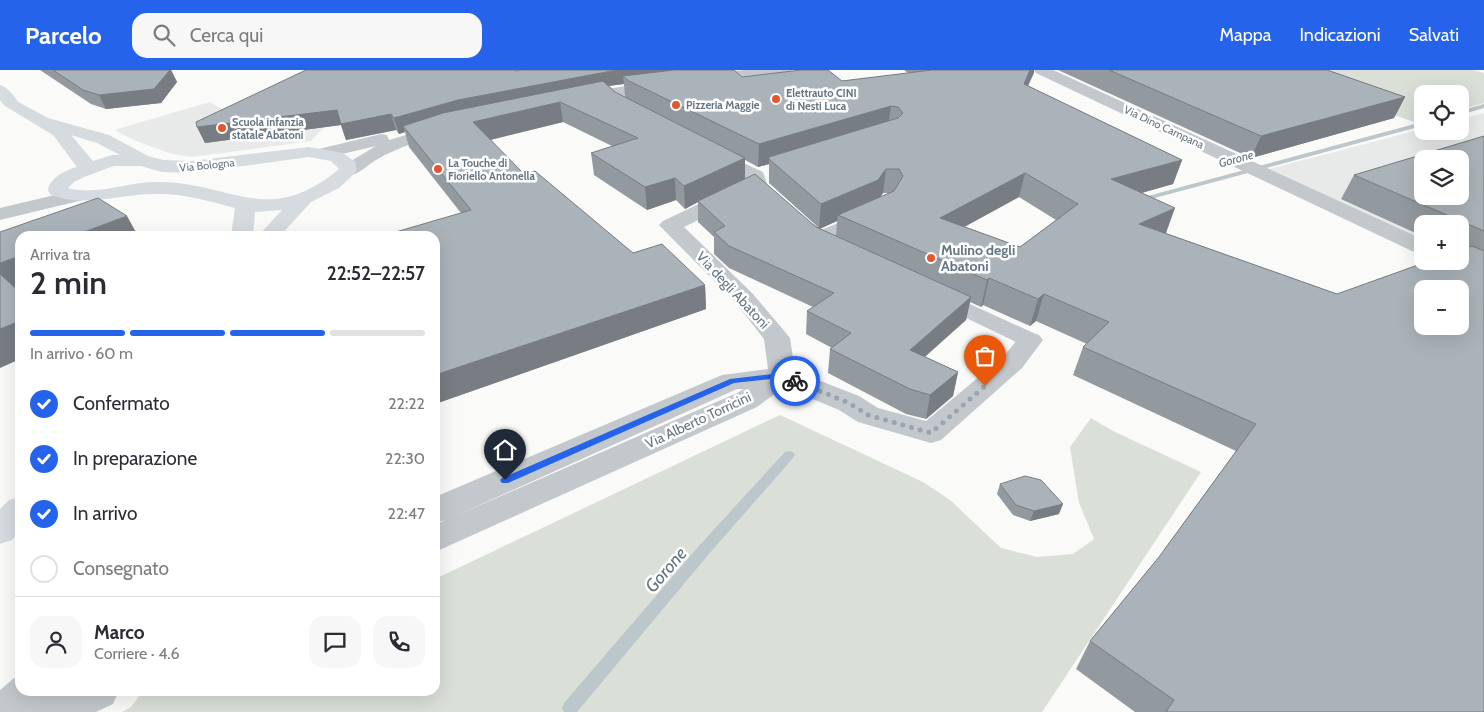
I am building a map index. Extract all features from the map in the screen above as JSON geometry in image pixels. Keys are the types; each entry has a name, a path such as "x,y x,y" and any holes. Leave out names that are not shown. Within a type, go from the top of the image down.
{"main road":[{"path":"0,90 6,102 59,131 88,168"},
{"path":"45,122 103,139 143,160"},
{"name":"Via Bologna","path":"291,153 325,153 337,156 344,161 348,166 348,171 327,188 304,198 276,205 245,206 199,192 174,189 67,191 67,178 88,168 112,161 143,160 161,166 184,168 212,166 291,153"},
{"path":"274,231 304,198"},
{"path":"242,231 245,206"},
{"path":"0,531 15,514"}],"street":[{"path":"560,102 684,82 785,70"},
{"name":"Via Dino Campana","path":"1041,70 1414,243"},
{"path":"608,93 632,112"},
{"path":"325,153 422,129 458,124 405,139 365,157 348,171"},
{"name":"Via degli Abatoni","path":"694,144 765,182 670,225 744,298 777,338 782,376"},
{"path":"0,206 67,191"},
{"path":"0,214 67,191"},
{"path":"840,251 810,233 883,210"},
{"path":"782,376 849,403 868,415 931,433 1012,362 1030,340 917,286"},
{"name":"Via Alberto Torricini","path":"440,509 732,381 782,376"},
{"name":"Via Alberto Torricini","path":"440,537 747,400 782,376"},
{"path":"4,712 22,696"},
{"path":"53,712 87,696"}],"shaded area":[{"path":"1314,70 1473,70 1484,73 1484,103 1469,107 1469,85 1414,85 1414,122 1282,76"},
{"name":"Scuola infanzia statale Abatoni","path":"210,102 223,110 325,126 311,141 192,157 172,154 136,141 114,130"},
{"path":"1484,113 1484,272 1469,242 1469,215 1414,215 1414,239 1265,170 1414,131 1414,140 1469,140 1469,117"},
{"path":"780,415 923,482 950,500 1001,548 1037,557 1073,554 1094,539 1079,503 1070,447 1091,418 1113,431 1201,472 1042,712 122,712 131,707 139,696 440,696 440,577"}],"building":[{"path":"53,70 170,70 154,89 99,95 83,90"},
{"path":"306,70 618,70 458,100 394,118 391,114 341,124 337,110 197,127 196,122"},
{"path":"674,70 734,70 742,77 801,70 828,70 842,81 932,70 1030,70 1024,84 1182,160 1111,179 1175,208 1139,224 1337,294 1414,266 1414,270 1469,270 1469,247 1472,246 1484,251 1484,712 1166,712 1174,700 1090,641 1159,557 1256,424 1083,347 1109,322 1044,294 1038,299 989,278 987,280 838,215 894,191 903,176 899,169 886,169 878,180 821,204 769,159 769,157 898,118 903,113 898,107 891,106 759,144 629,81 623,76","holes":["1025,173 1078,204 1020,247 940,218"]},
{"path":"1109,70 1327,70 1405,97 1261,136"},
{"path":"603,81 615,92 745,158 684,186 675,178 645,187 591,153 638,138 560,102 473,122 524,174 535,171 633,253 662,244 705,285 440,373 440,231 399,231 471,210 403,126 443,113"},
{"path":"1484,136 1484,231 1469,225 1469,215 1447,215 1424,205 1469,205 1469,150 1437,150"},
{"path":"1414,157 1414,201 1354,175"},
{"path":"755,174 816,227 971,297 910,350 958,372 930,395 910,389 830,349 851,333 807,311 834,293 729,246 714,232 725,226 698,201"},
{"path":"98,198 127,216 86,231 15,231 15,258 0,263 0,232"},
{"path":"0,274 15,288 15,323 0,329"},
{"path":"1025,476 1041,480 1063,504 1034,511 1016,505 1000,484"}],"waterway":[{"name":"Gorone","path":"1469,110 1484,106"},
{"name":"Gorone","path":"1137,200 1414,126"},
{"name":"Gorone","path":"570,708 703,551 789,455"}],"way so far":[{"path":"795,381 849,403 868,415 931,433 985,386"}],"place":[{"name":"Elettrauto CINI di Nesti Luca","path":"776,99"},
{"name":"Pizzeria Maggie","path":"676,105"},
{"name":"Scuola infanzia statale Abatoni","path":"222,128"},
{"name":"La Touche di Fioriello Antonella","path":"438,169"},
{"name":"Mulino degli Abatoni","path":"931,258"}],"route":[{"path":"505,480 732,381 782,376 795,381"}]}
